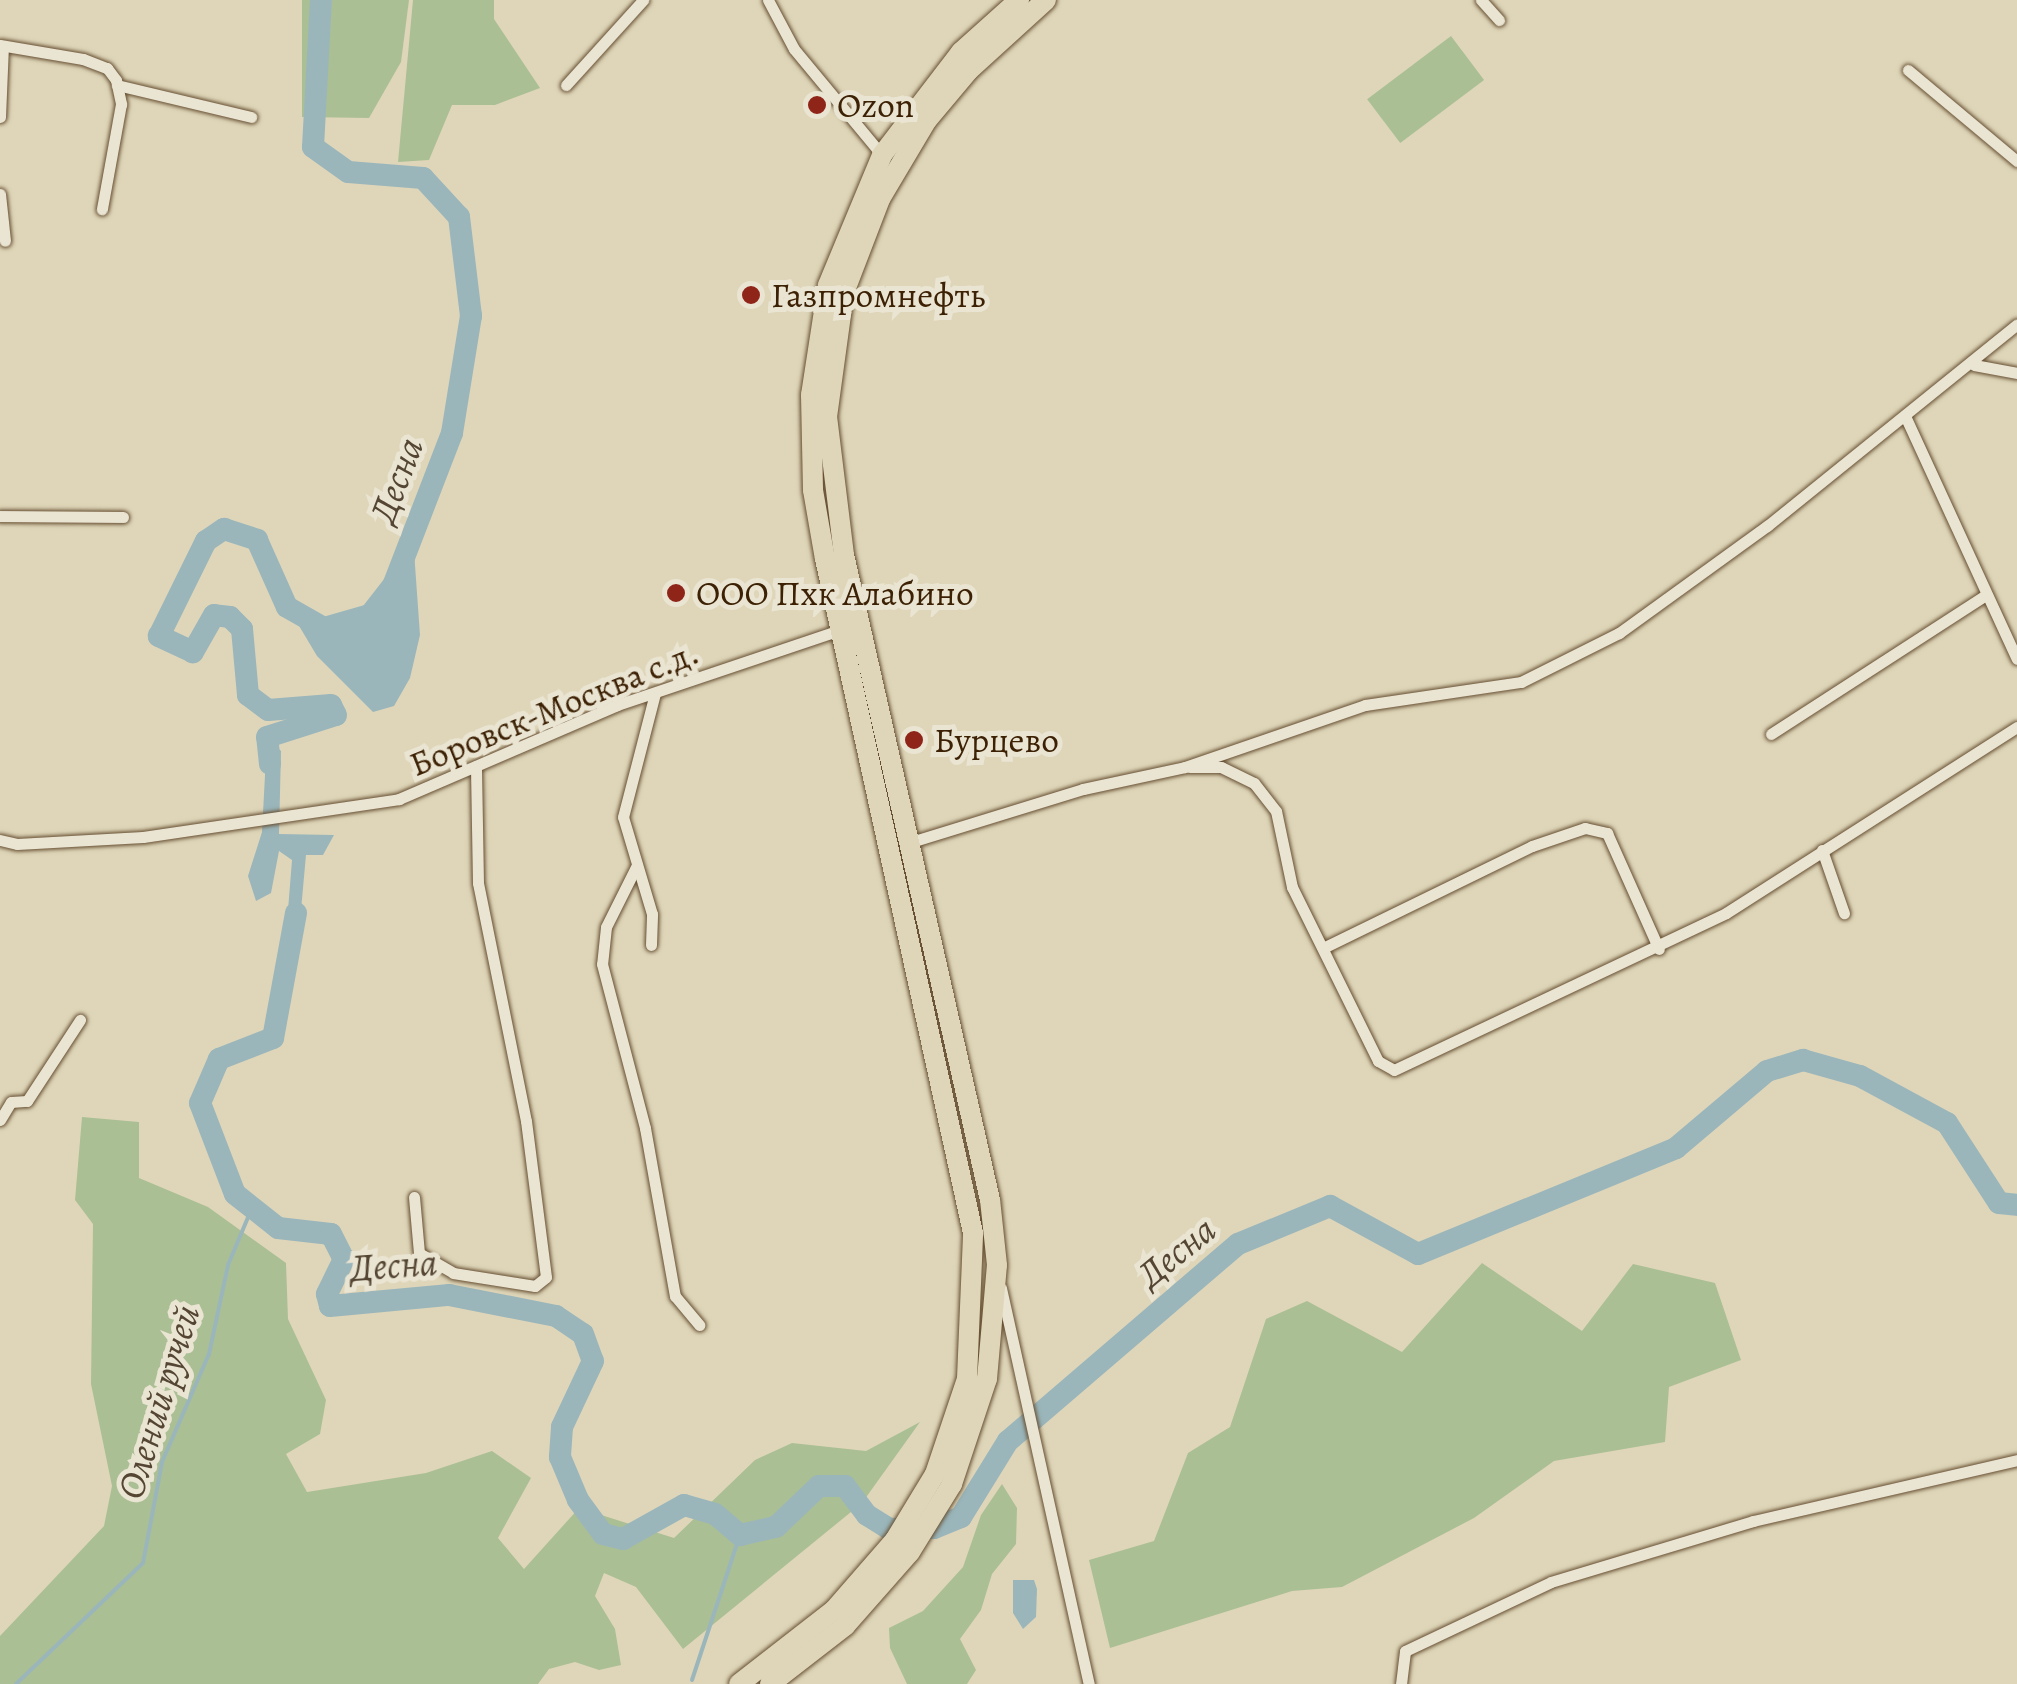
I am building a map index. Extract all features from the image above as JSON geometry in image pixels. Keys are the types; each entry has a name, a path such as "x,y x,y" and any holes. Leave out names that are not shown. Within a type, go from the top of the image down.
{"highway":[{"path":"977,1379 975,1274 968,1205 840,630 813,490 813,359 838,252 882,156 961,52 1019,0"},
{"path":"770,1684 930,1522 972,1435 996,1265 990,1200 833,500 832,356 854,258 905,154 969,70 1046,0"},
{"path":"739,1684 839,1618"}],"street":[{"path":"566,85 644,0"},
{"path":"768,0 794,49 882,156"},
{"path":"1481,0 1499,20"},
{"path":"0,117 2,46 83,58 106,68 117,85 121,104 102,209"},
{"path":"1908,70 2017,161"},
{"path":"117,85 251,118"},
{"path":"0,194 5,241"},
{"path":"910,842 1083,789 1186,766 1365,705 1521,682 1619,633 1906,418 1974,365 2017,324"},
{"path":"1974,365 2017,372"},
{"path":"1906,418 2017,658"},
{"path":"0,516 123,516"},
{"path":"1771,734 1986,595"},
{"name":"Боровск-Москва с.д.","path":"0,840 18,844 253,825 399,799 654,692 840,630"},
{"path":"651,945 652,914 623,817 654,692"},
{"path":"1186,766 1221,768 1254,783 1276,811 1292,887 1325,946 1378,1061 1394,1070 1658,949 2017,726"},
{"path":"414,1197 419,1253 453,1272 535,1286 546,1277 526,1121 478,883 476,766"},
{"path":"1325,946 1532,846 1594,828 1607,833 1658,949"},
{"path":"1822,850 1844,913"},
{"path":"637,866 606,927 602,964 645,1128 675,1296 699,1325"},
{"path":"0,1120 11,1102 28,1102 80,1020"},
{"path":"996,1265 1088,1684"},
{"path":"1401,1684 1405,1651 1551,1582 1736,1526 2017,1460"}],"green space":[{"path":"302,0 409,0 401,62 369,118 302,117"},
{"path":"413,0 494,0 494,19 540,88 495,105 452,105 429,160 398,162"},
{"path":"1451,36 1484,80 1400,143 1367,99"},
{"path":"82,1117 139,1122 139,1178 208,1207 286,1263 288,1319 326,1400 320,1434 286,1454 307,1492 426,1473 492,1451 531,1478 498,1538 524,1569 579,1508 674,1538 755,1460 792,1443 866,1451 920,1422 862,1503 683,1649 636,1587 604,1573 595,1596 615,1629 621,1665 599,1670 575,1662 549,1669 538,1684 0,1684 0,1636 104,1526 112,1486 91,1384 93,1224 75,1200"},
{"path":"1482,1263 1582,1331 1633,1264 1715,1283 1741,1360 1669,1387 1665,1442 1554,1461 1474,1518 1342,1587 1292,1591 1110,1648 1089,1560 1154,1541 1188,1453 1230,1427 1266,1319 1307,1301 1402,1352"},
{"path":"1002,1484 1017,1508 1016,1544 992,1574 981,1610 960,1639 976,1670 967,1684 907,1684 890,1648 889,1628 923,1611 963,1567 981,1515"}],"water":[{"path":"413,537 420,635 410,678 394,706 373,712 317,656 286,604 324,628 370,615 393,586"},
{"path":"267,737 281,751 279,834 334,835 323,855 306,855 299,932 291,940 286,935 292,860 279,851 271,893 256,901 248,876 262,832"},
{"path":"1013,1580 1034,1580 1037,1589 1036,1617 1023,1629 1013,1613"}],"waterway":[{"name":"Десна","path":"270,764 267,737 336,715 331,705 268,710 248,695 242,629 230,617 214,615 193,652 159,636 206,541 224,529 257,540 287,607 324,628 370,615 393,586 452,433 471,316 459,217 423,178 348,172 313,147 321,0"},
{"name":"Десна","path":"296,913 273,1038 219,1059 200,1103 235,1194 278,1228 331,1234 344,1259 327,1294 330,1306 449,1295 556,1316 583,1334 593,1361 562,1427 560,1457 578,1500 603,1534 623,1539 684,1505 715,1514 740,1535 776,1527 819,1486 845,1486 867,1515 889,1529 934,1528 961,1517 1008,1441 1238,1244 1330,1206 1418,1254 1676,1148 1767,1071 1803,1060 1860,1076 1947,1123 1999,1203 2017,1205"},
{"name":"Олений ручей","path":"16,1684 143,1563 162,1462 209,1354 228,1265 252,1208"},
{"path":"692,1680 740,1535"}],"place":[{"name":"Ozon","path":"817,105"},
{"name":"Газпромнефть","path":"751,295"},
{"name":"ООО Пхк Алабино","path":"676,593"},
{"name":"Бурцево","path":"914,740"}]}
